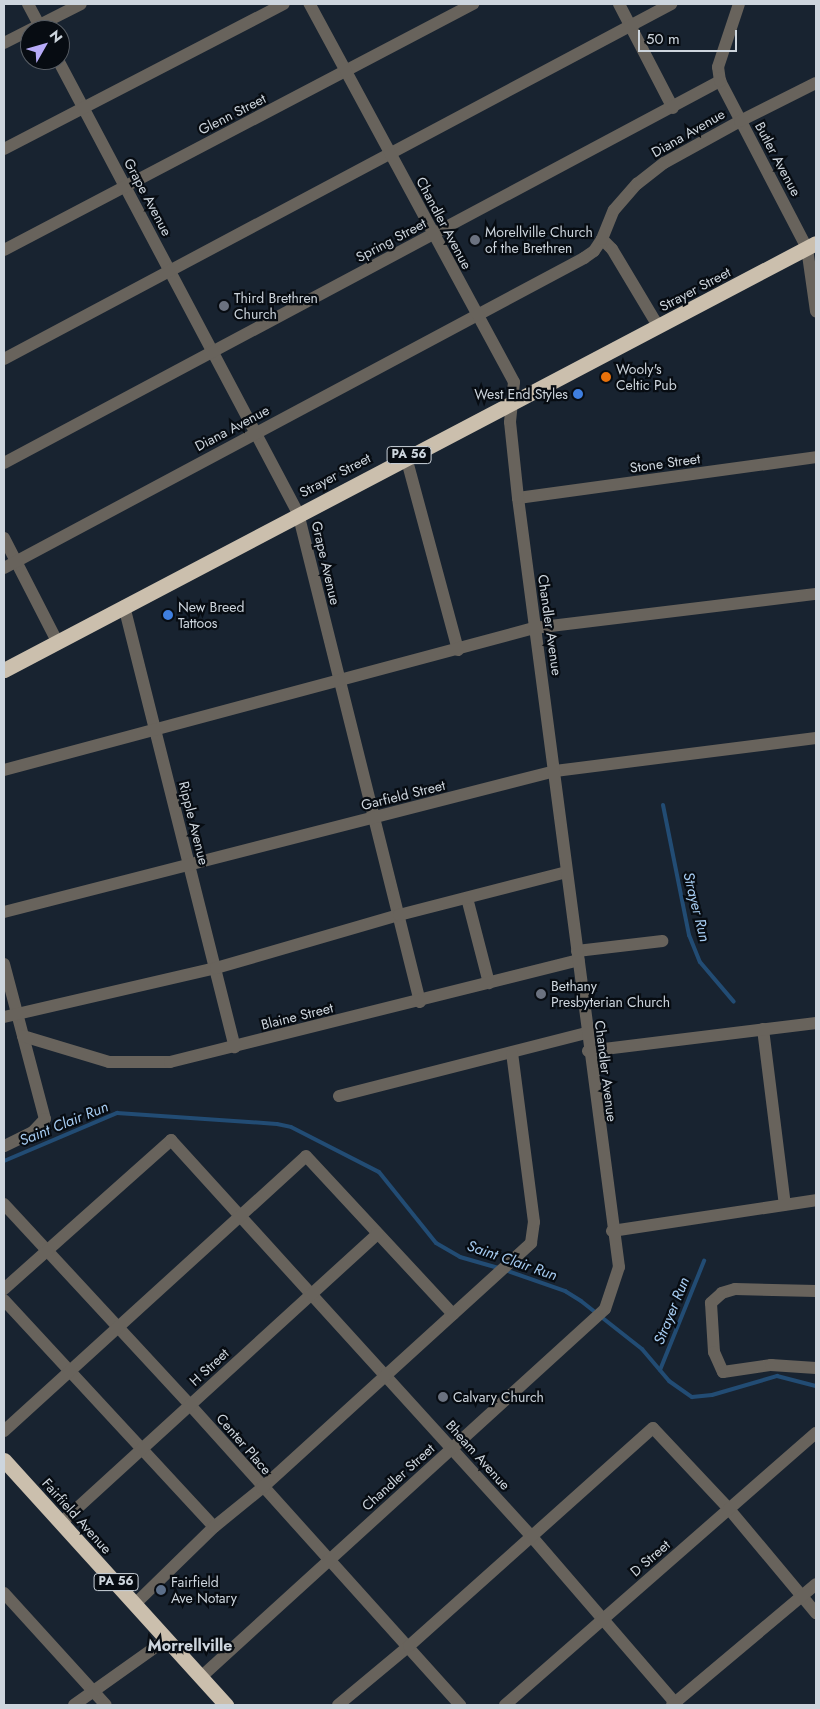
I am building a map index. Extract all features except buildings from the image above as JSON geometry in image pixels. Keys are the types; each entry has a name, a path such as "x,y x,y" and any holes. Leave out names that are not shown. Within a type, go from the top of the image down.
{"highway":[{"name":"Strayer Street","path":"4,670 298,513 812,245"},
{"name":"Fairfield Avenue","path":"4,1460 226,1705"}],"street":[{"path":"28,4 37,20"},
{"path":"53,20 81,4"},
{"path":"4,149 284,4"},
{"name":"Chandler Avenue","path":"310,4 391,153 476,316 514,382 514,401 510,422 518,498 588,1051 612,1231 619,1267 612,1297"},
{"name":"Glenn Street","path":"4,250 473,4"},
{"path":"619,4 673,108"},
{"path":"4,359 671,4"},
{"path":"720,81 718,67 739,4"},
{"path":"4,43 20,36"},
{"name":"Grape Avenue","path":"63,70 298,513 338,680 420,1002"},
{"name":"Spring Street","path":"4,463 673,108 720,81"},
{"name":"Butler Avenue","path":"720,81 740,121 812,245 816,311"},
{"name":"Diana Avenue","path":"4,568 584,258 594,250 602,239 614,210 637,184 664,164 740,121 816,83"},
{"path":"602,239 612,249 658,326"},
{"path":"406,457 458,650"},
{"name":"Stone Street","path":"518,498 816,457"},
{"path":"4,538 57,641"},
{"path":"4,770 156,731 534,628 816,594"},
{"name":"Ripple Avenue","path":"124,606 235,1047"},
{"name":"Garfield Street","path":"4,912 554,771 816,738"},
{"path":"10,1015 216,968 399,915 566,872"},
{"path":"467,898 489,983"},
{"name":"Blaine Street","path":"22,1036 109,1062 170,1062 420,1002 489,983 577,955 662,941"},
{"path":"4,964 10,1015 22,1036 45,1119 33,1132 4,1146"},
{"path":"588,1051 816,1023"},
{"path":"763,1029 784,1205"},
{"path":"340,1096 586,1033"},
{"path":"136,1604 214,1527 262,1488 507,1264 534,1236 512,1053"},
{"name":"Bheam Avenue","path":"46,1250 171,1140 386,1373 604,1618 675,1704"},
{"path":"4,1431 306,1156 452,1314"},
{"path":"612,1231 816,1200"},
{"name":"Center Place","path":"4,1204 190,1405 262,1488 330,1559 460,1705"},
{"name":"H Street","path":"62,1522 377,1234"},
{"path":"4,1289 46,1250"},
{"path":"816,1292 736,1289 716,1298 711,1303 714,1352 718,1366 728,1373 771,1365 816,1368"},
{"name":"Chandler Street","path":"200,1677 590,1323 605,1309 612,1297"},
{"path":"4,1300 143,1448 214,1527"},
{"path":"344,1703 653,1428 729,1509 816,1613"},
{"name":"D Street","path":"505,1705 816,1433"},
{"path":"675,1704 816,1584"},
{"path":"4,1593 106,1705"},
{"path":"74,1705 167,1639"}],"waterway":[{"name":"Strayer Run","path":"663,805 689,935 700,962 734,1002"},
{"name":"Saint Clair Run","path":"4,1161 117,1113 277,1124 291,1127 379,1172 436,1243 460,1257 498,1268"},
{"name":"Strayer Run","path":"660,1370 704,1261"},
{"name":"Saint Clair Run","path":"505,1270 565,1291 581,1301 642,1349 669,1381 692,1397 712,1395 777,1376 816,1386"}],"place":[{"name":"Morellville Church of the Brethren","path":"475,240"},
{"name":"Third Brethren Church","path":"224,306"},
{"name":"Wooly's Celtic Pub","path":"606,377"},
{"name":"West End Styles","path":"578,394"},
{"name":"New Breed Tattoos","path":"168,615"},
{"name":"Bethany Presbyterian Church","path":"541,994"},
{"name":"Calvary Church","path":"443,1397"},
{"name":"Fairfield Ave Notary","path":"161,1590"}],"district":[{"name":"Morrellville","path":"190,1646"}]}
